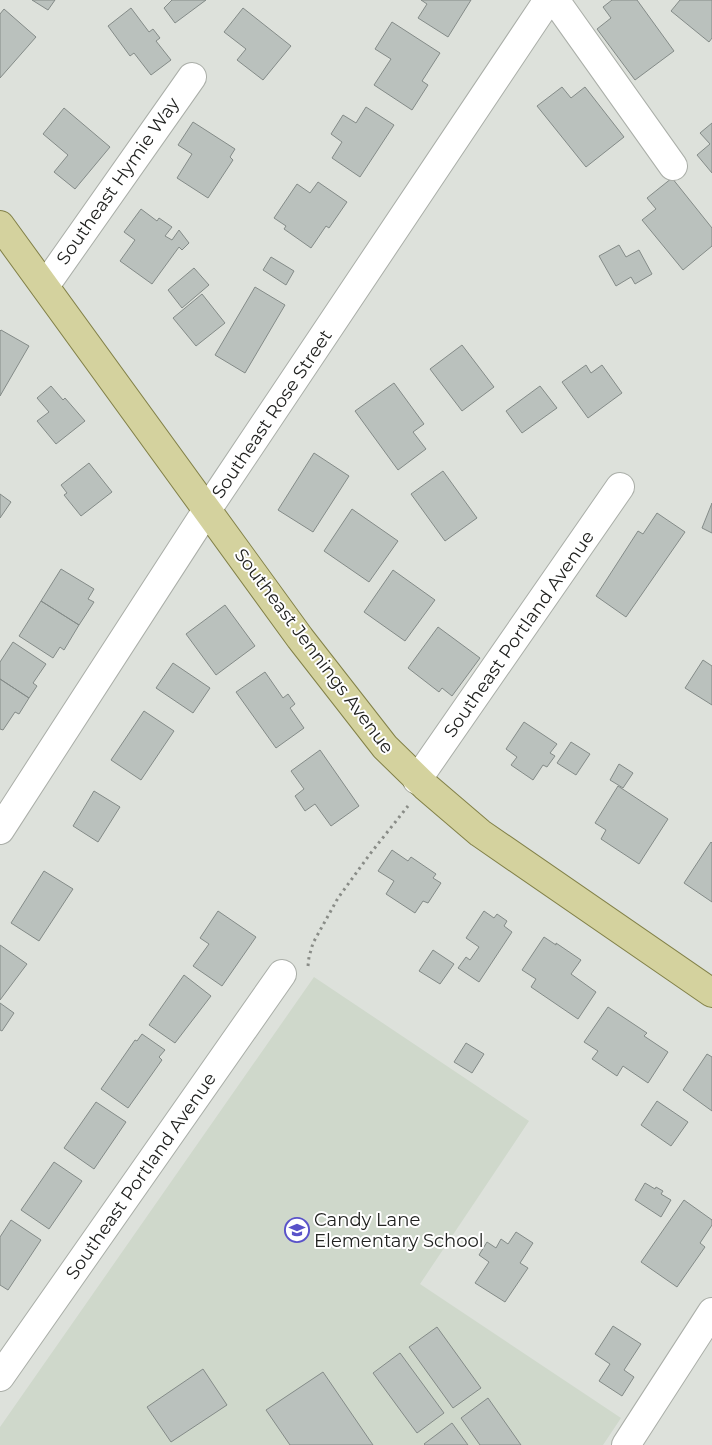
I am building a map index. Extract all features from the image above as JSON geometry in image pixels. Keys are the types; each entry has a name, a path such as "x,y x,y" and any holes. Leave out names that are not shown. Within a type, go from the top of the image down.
{"main road":[{"name":"Southeast Jennings Avenue","path":"2,234 45,286 333,682 385,747 456,814 501,848 712,993"}],"street":[{"name":"Southeast Rose Street","path":"0,830 207,510 548,0"},
{"path":"555,0 673,166"},
{"name":"Southeast Hymie Way","path":"45,286 192,77"},
{"name":"Southeast Portland Avenue","path":"421,783 620,487"},
{"name":"Southeast Portland Avenue","path":"0,1377 282,974"},
{"path":"626,1445 712,1312"}],"path":[{"path":"282,974 297,974 307,969 313,944 338,898 421,783"}],"shaded area":[{"name":"Candy Lane Elementary School","path":"314,977 529,1121 420,1284 621,1418 603,1445 0,1445 0,1427"}],"building":[{"path":"32,0 55,0 48,10"},
{"path":"172,0 206,0 175,23 164,8"},
{"path":"421,0 471,0 448,37 418,18 427,4"},
{"path":"612,0 637,0 674,51 635,80 597,29 611,18 603,7"},
{"path":"680,0 712,0 712,38 709,42 671,11"},
{"path":"131,8 149,32 153,29 160,38 156,41 171,60 151,75 134,53 130,56 108,26"},
{"path":"243,8 291,46 263,80 237,60 246,49 224,32"},
{"path":"4,9 36,37 0,78 0,14"},
{"path":"392,22 440,53 422,81 428,85 412,110 374,85 391,59 375,49"},
{"path":"562,87 571,98 585,87 624,137 586,167 537,106"},
{"path":"366,107 394,125 360,177 332,158 342,142 331,134 343,115 356,123"},
{"path":"64,108 110,147 75,189 54,172 68,155 43,134"},
{"path":"193,122 235,149 230,157 233,160 208,198 177,178 192,154 178,145"},
{"path":"712,123 712,173 697,155 710,144 700,133"},
{"path":"672,178 712,228 712,246 683,270 642,220 656,209 647,198"},
{"path":"318,182 347,202 329,228 326,226 311,248 284,229 286,226 274,218 297,184 310,193"},
{"path":"141,209 157,221 159,218 172,227 165,236 172,240 179,230 189,243 182,250 179,247 152,284 120,261 135,240 124,232"},
{"path":"619,245 626,257 639,250 652,274 635,284 631,277 616,286 599,256"},
{"path":"271,257 294,271 286,285 263,270"},
{"path":"194,268 209,285 182,308 168,290"},
{"path":"255,287 285,305 245,373 215,355"},
{"path":"202,294 225,323 196,346 173,318"},
{"path":"0,331 29,346 0,396"},
{"path":"462,345 494,387 462,411 430,369"},
{"path":"586,365 591,373 602,365 622,393 588,418 562,382"},
{"path":"394,383 424,424 413,432 426,449 398,470 355,411"},
{"path":"51,386 63,400 65,398 85,421 56,444 37,421 49,412 37,398"},
{"path":"540,386 557,408 522,433 506,411"},
{"path":"314,453 349,476 313,532 278,510"},
{"path":"89,463 112,492 81,516 64,495 67,493 61,485"},
{"path":"443,471 477,518 445,541 411,494"},
{"path":"0,494 11,502 0,518"},
{"path":"712,503 712,533 702,528"},
{"path":"352,509 398,541 369,582 324,551"},
{"path":"657,513 685,532 626,617 596,596 638,531 643,534"},
{"path":"61,569 94,589 88,599 94,602 79,625 41,601"},
{"path":"393,570 435,600 405,641 364,612"},
{"path":"41,601 79,625 64,650 60,647 53,658 19,636"},
{"path":"225,605 255,646 216,675 186,634"},
{"path":"438,627 480,658 452,696 442,688 439,692 408,668"},
{"path":"13,642 46,664 33,683 37,686 29,698 0,679 0,662"},
{"path":"703,660 712,666 712,705 685,688"},
{"path":"173,663 210,688 193,713 156,688"},
{"path":"265,672 283,698 288,694 295,704 290,708 304,728 276,748 236,692"},
{"path":"0,679 29,698 19,714 15,712 3,730 0,729"},
{"path":"144,711 174,731 141,780 111,760"},
{"path":"524,722 557,744 550,753 555,756 547,767 543,765 533,780 511,765 517,757 506,749"},
{"path":"571,742 590,754 576,775 557,763"},
{"path":"320,750 359,806 331,826 315,804 305,811 295,796 304,789 291,771"},
{"path":"619,764 633,773 623,788 610,780"},
{"path":"618,786 668,819 639,864 601,839 606,830 595,823"},
{"path":"94,791 120,807 98,842 73,826"},
{"path":"712,843 712,902 684,883"},
{"path":"392,850 408,861 411,857 436,874 433,878 441,883 428,903 423,901 415,913 386,894 394,881 378,871"},
{"path":"44,871 73,889 39,941 11,923"},
{"path":"218,911 256,937 222,986 193,966 209,944 200,938"},
{"path":"484,911 494,918 497,914 507,921 504,926 512,932 479,982 458,968 466,957 470,960 479,947 466,938"},
{"path":"544,937 581,960 571,974 596,992 578,1019 531,987 536,979 522,970"},
{"path":"0,945 27,964 0,1000"},
{"path":"433,950 454,964 440,984 419,971"},
{"path":"184,975 211,996 175,1043 149,1025"},
{"path":"0,1003 14,1013 2,1031 0,1030"},
{"path":"608,1007 647,1033 644,1036 668,1052 648,1083 623,1066 617,1076 592,1059 598,1051 584,1042"},
{"path":"142,1034 165,1050 159,1057 162,1060 128,1108 101,1089 135,1040 137,1041"},
{"path":"466,1043 484,1054 472,1073 454,1062"},
{"path":"707,1054 712,1057 712,1111 683,1090"},
{"path":"657,1101 688,1122 671,1146 641,1125"},
{"path":"96,1102 126,1122 94,1169 64,1148"},
{"path":"54,1162 82,1181 49,1229 21,1210"},
{"path":"645,1183 663,1191 661,1194 671,1200 661,1217 635,1200"},
{"path":"684,1200 712,1220 712,1225 700,1243 705,1247 677,1287 641,1262"},
{"path":"11,1220 41,1240 8,1290 0,1285 0,1237"},
{"path":"516,1232 533,1243 520,1263 528,1268 505,1302 475,1283 489,1262 479,1255 487,1242 496,1248 501,1239 508,1244"},
{"path":"613,1326 641,1344 624,1370 634,1377 622,1396 599,1381 610,1364 595,1354"},
{"path":"437,1327 481,1388 453,1408 409,1347"},
{"path":"400,1353 444,1413 417,1433 373,1373"},
{"path":"203,1369 227,1405 171,1442 147,1407"},
{"path":"323,1372 373,1445 290,1445 266,1410"},
{"path":"488,1398 521,1445 480,1445 461,1418"},
{"path":"452,1423 468,1445 424,1444"}],"place":[{"name":"Candy Lane Elementary School","path":"297,1230"}]}
